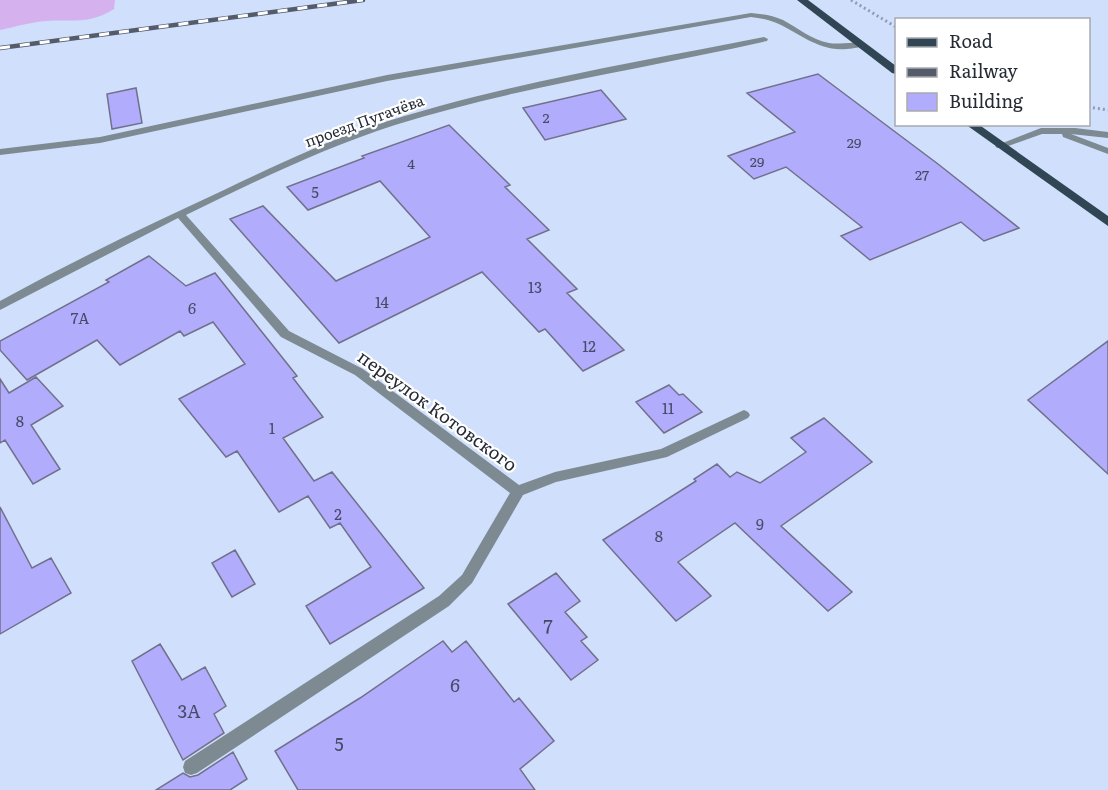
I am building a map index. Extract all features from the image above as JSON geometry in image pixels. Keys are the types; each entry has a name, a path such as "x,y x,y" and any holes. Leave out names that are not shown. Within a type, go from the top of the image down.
{"main road":[{"path":"802,0 895,70"},
{"path":"973,126 1108,222"},
{"path":"1073,197 1108,215"}],"street":[{"path":"0,152 112,138 387,78 751,15 770,18 823,45 839,48 861,45"},
{"name":"проезд Пугачёва","path":"0,306 122,240 357,135 427,113 548,83 764,39"},
{"path":"1029,135 1033,126"},
{"path":"1000,146 1047,128 1108,135"},
{"path":"1047,128 1108,151"},
{"name":"переулок Котовского","path":"180,214 285,334 297,342 338,359 359,372 478,463 519,491"},
{"name":"переулок Котовского","path":"191,767 444,601 467,579 519,491 555,477 663,453 744,415"}],"path":[{"path":"851,0 895,26"},
{"path":"1090,107 1108,110"}],"shaded area":[{"path":"0,0 115,0 114,9 96,17 29,23 0,30"}],"building":[{"path":"818,74 1019,228 984,241 961,222 870,260 841,236 862,227 786,167 754,179 728,156 795,132 747,93"},
{"path":"136,88 142,123 112,129 107,94"},
{"path":"601,90 626,119 545,140 523,108"},
{"path":"449,125 510,185 505,187 549,230 527,239 577,289 567,293 624,350 583,371 545,329 539,332 482,272 339,343 230,219 263,206 336,281 430,237 380,181 308,210 287,187 364,158 362,156"},
{"path":"149,256 186,286 215,273 297,376 293,378 323,417 283,438 314,481 332,472 424,588 330,644 306,606 371,567 340,523 330,528 308,496 279,512 237,451 226,457 179,399 245,364 213,322 184,336 180,331 120,365 97,340 27,380 0,350 0,341 109,282 106,280"},
{"path":"1108,341 1108,474 1028,400"},
{"path":"36,377 63,406 31,425 60,469 33,484 5,440 0,443 0,379 9,393"},
{"path":"669,385 679,395 683,394 702,412 664,433 636,402"},
{"path":"824,418 872,462 781,526 852,592 828,611 735,523 678,562 711,596 676,621 603,540 696,481 694,479 717,464 730,477 737,472 760,483 806,452 791,438"},
{"path":"0,507 32,568 51,558 71,593 0,634"},
{"path":"235,550 255,584 232,597 212,563"},
{"path":"556,573 580,601 565,612 587,637 581,641 598,660 571,680 508,604"},
{"path":"443,641 452,652 466,641 514,702 519,698 554,741 520,769 535,790 298,790 275,751 360,698"},
{"path":"160,644 182,680 205,667 226,706 214,714 224,733 183,760 132,661"},
{"path":"233,752 247,779 230,790 156,790 183,773 190,777 198,775"}],"railway":[{"path":"0,48 363,0"}]}
